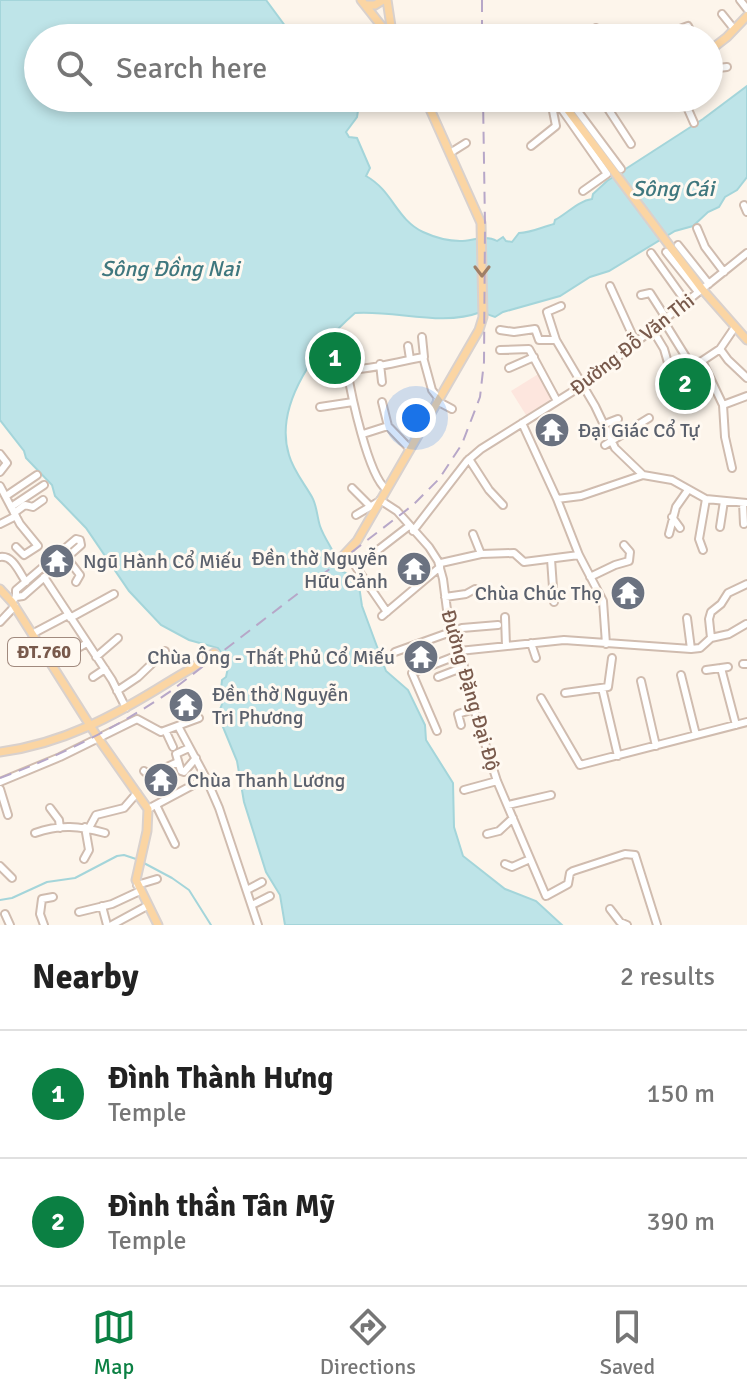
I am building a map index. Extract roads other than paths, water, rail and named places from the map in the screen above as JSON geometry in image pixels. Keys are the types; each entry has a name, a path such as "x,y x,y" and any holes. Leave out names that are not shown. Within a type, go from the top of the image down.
{"main road":[{"path":"363,3 375,5 387,2"},
{"path":"372,14 381,15 387,2"},
{"path":"387,2 390,24"},
{"path":"363,3 381,24"},
{"path":"723,39 747,16"},
{"path":"343,555 360,535 479,330 483,317 482,225 431,112"},
{"path":"570,112 687,270 747,340"},
{"name":"ĐT.760","path":"0,589 15,602 98,738 137,793 152,807"},
{"path":"0,752 51,742 90,726 126,708 214,652"},
{"path":"152,807 137,868 138,888 158,925"}],"street":[{"path":"740,0 747,9"},
{"path":"722,14 734,29"},
{"path":"723,67 727,67"},
{"path":"531,146 556,126 557,112"},
{"path":"565,112 607,174 583,191"},
{"path":"568,112 621,169"},
{"path":"610,112 631,144"},
{"path":"689,112 694,123"},
{"path":"450,153 466,143"},
{"path":"697,228 705,247 724,272"},
{"path":"678,245 703,288"},
{"path":"666,252 703,288"},
{"path":"651,253 686,302"},
{"name":"Đường Đỗ Văn Thi","path":"441,565 385,614 356,567 411,529 469,459 583,385 747,253"},
{"path":"610,286 636,343"},
{"path":"641,295 650,293 691,365"},
{"path":"561,306 547,312 556,340 605,424 608,443 643,475"},
{"path":"652,329 664,349 669,372 673,373 702,361 720,349 735,327"},
{"path":"500,330 535,329 539,340 556,340"},
{"path":"422,337 432,390 438,400 452,409"},
{"path":"408,346 410,359"},
{"path":"500,350 528,348 557,401"},
{"path":"720,349 747,378"},
{"path":"321,366 333,370 347,369 426,356"},
{"path":"509,368 534,357"},
{"path":"702,361 723,405 725,437 732,468"},
{"path":"380,364 382,382"},
{"path":"347,369 363,434 377,477 386,489"},
{"path":"723,405 747,396"},
{"path":"320,407 353,402"},
{"path":"382,402 388,426 410,449"},
{"path":"410,414 426,421"},
{"path":"608,443 649,418"},
{"path":"605,424 618,419"},
{"path":"522,423 579,555 603,601 606,644"},
{"path":"363,434 388,426"},
{"path":"0,454 7,463 0,472"},
{"path":"469,459 503,505"},
{"path":"6,496 37,475"},
{"path":"557,499 581,496 643,475 664,478 706,499 745,503 744,524"},
{"path":"0,524 44,485"},
{"path":"0,486 38,546 24,555 16,547"},
{"path":"352,488 370,506"},
{"path":"669,534 672,517 688,490"},
{"path":"703,550 699,539 706,499"},
{"path":"14,512 25,505 33,507 43,500"},
{"path":"356,515 379,501"},
{"name":"Đường Đặng Đại Độ","path":"379,501 397,511 441,565 450,633 460,653 474,709 497,781 546,896 568,884 573,871 632,854 638,858 657,925"},
{"path":"720,527 724,501"},
{"path":"672,517 680,528"},
{"path":"473,534 481,554"},
{"path":"0,622 15,602 81,545 80,540 76,539 16,590 15,602"},
{"path":"590,577 631,559 624,545"},
{"path":"441,565 481,554 514,553 522,562 579,555"},
{"path":"0,557 11,559 26,582"},
{"path":"67,558 80,575 76,582"},
{"path":"551,559 554,602"},
{"path":"40,570 105,669 126,708"},
{"path":"711,638 711,612 728,593 747,584"},
{"path":"445,597 466,594 475,589 482,594"},
{"path":"32,634 114,594"},
{"path":"505,617 506,646"},
{"path":"687,618 691,649"},
{"path":"437,731 412,673 460,653 564,640 691,649 700,648 711,638 729,634 746,624"},
{"path":"395,652 462,628 498,625"},
{"path":"96,657 118,638"},
{"path":"71,652 87,643"},
{"path":"531,643 536,658"},
{"path":"117,691 138,677 165,651"},
{"path":"565,693 608,687 612,658"},
{"path":"438,677 464,667"},
{"path":"706,670 725,667 736,725"},
{"path":"93,677 105,669"},
{"path":"681,675 696,735"},
{"path":"641,681 656,746"},
{"path":"602,688 618,756"},
{"path":"541,698 580,765 747,722"},
{"path":"461,725 458,714 474,709"},
{"path":"0,782 137,719 155,731 166,732 199,718"},
{"path":"178,726 206,778 258,925"},
{"path":"166,732 173,747"},
{"path":"189,748 177,753 184,772 196,758"},
{"path":"144,771 149,775 178,762"},
{"path":"175,844 152,807 206,778"},
{"path":"464,790 497,781"},
{"path":"0,789 8,815"},
{"path":"84,859 89,850 87,828 96,815 124,808 137,793"},
{"path":"508,805 551,795"},
{"path":"50,808 59,820 60,828"},
{"path":"487,834 499,831 513,818"},
{"path":"35,833 60,828 87,828 105,833"},
{"path":"505,864 512,867 530,859"},
{"path":"0,866 12,878"},
{"path":"79,912 102,906 157,879"},
{"path":"247,890 262,882"},
{"path":"252,905 270,896"},
{"path":"44,925 40,914 42,899 53,897"},
{"path":"102,906 109,925 147,906"},
{"path":"610,909 620,922 627,925"},
{"path":"5,914 10,925"}],"water":[{"name":"Sông Đồng Nai","path":"0,0 266,0 284,24 24,24 24,112 358,112 346,132 349,137 357,138 370,168 366,176 382,189 406,220 432,236 451,240 483,238 497,241 503,237 512,242 519,233 554,224 555,220 592,199 593,194 607,181 712,112 723,112 723,104 747,86 747,177 737,190 725,197 719,207 708,212 693,226 675,231 560,296 495,317 481,312 450,318 355,313 327,341 302,376 288,416 286,436 289,455 314,500 322,532 340,570 351,576 359,586 362,606 386,671 408,690 425,725 426,740 453,783 454,827 463,856 505,889 536,901 562,925 285,925 280,895 266,872 244,802 237,761 218,715 222,704 222,680 226,677 229,663 218,648 189,640 161,625 129,591 86,528 55,496 52,485 26,458 0,420"}],"waterway":[{"path":"0,900 12,898 47,882 75,878 117,856 136,859"},
{"path":"142,862 189,890 211,925"}],"railway":[{"path":"482,0 482,24"},
{"path":"0,778 88,740 171,691 413,505 439,479 462,444 480,397 484,362 483,112"}],"place":[{"name":"Đình Thành Hưng","path":"335,358"},
{"name":"Đình thần Tân Mỹ","path":"685,384"},
{"name":"Đại Giác Cổ Tự","path":"552,430"},
{"name":"Ngũ Hành Cổ Miếu","path":"57,561"},
{"name":"Đền thờ Nguyễn Hữu Cảnh","path":"414,569"},
{"name":"Chùa Chúc Thọ","path":"628,593"},
{"name":"Chùa Ông - Thất Phủ Cổ Miếu","path":"421,657"},
{"name":"Đền thờ Nguyễn Tri Phương","path":"186,705"},
{"name":"Chùa Thanh Lương","path":"161,780"}],"water label":[{"name":"Sông Cái","path":"673,188"}]}
